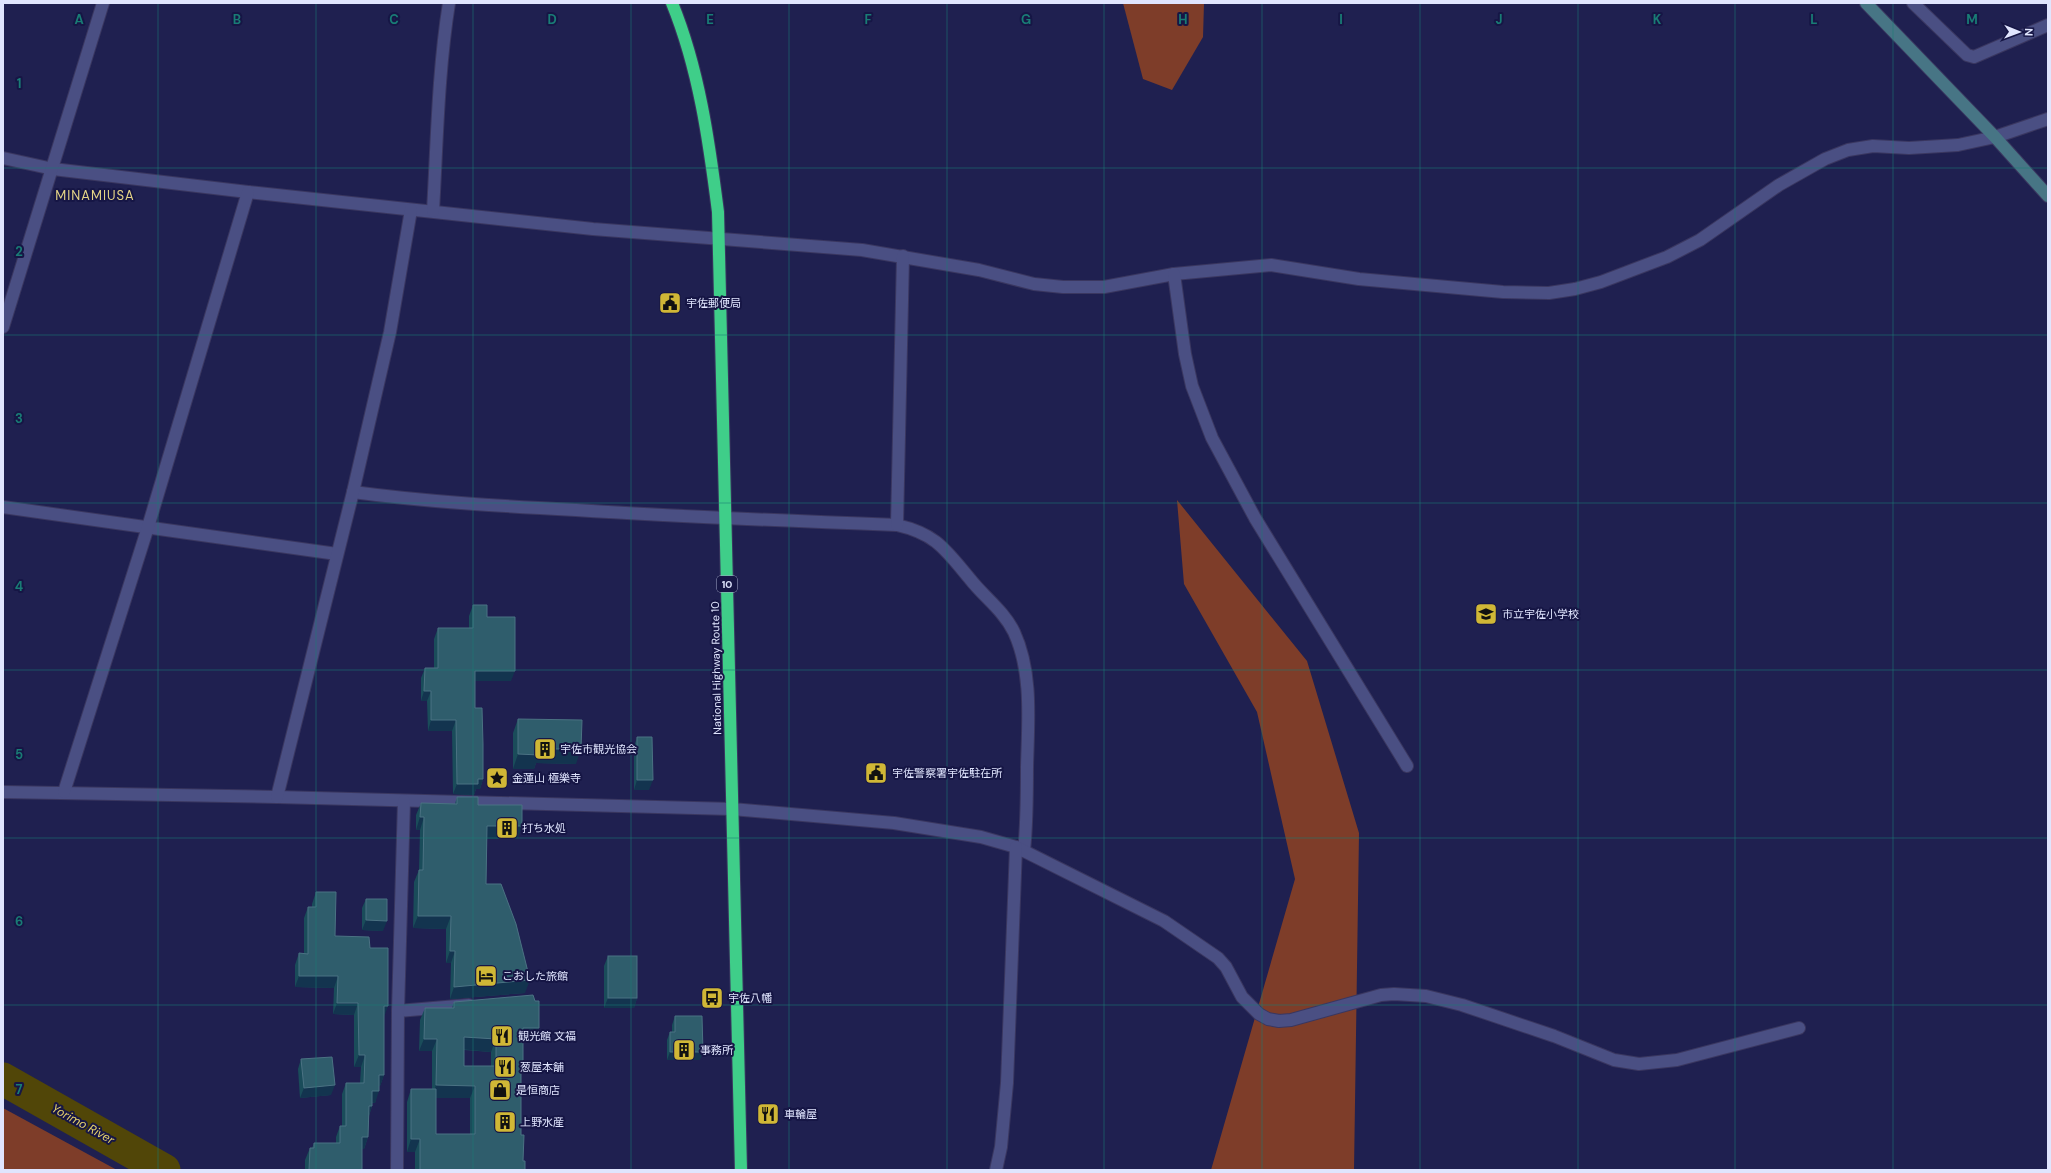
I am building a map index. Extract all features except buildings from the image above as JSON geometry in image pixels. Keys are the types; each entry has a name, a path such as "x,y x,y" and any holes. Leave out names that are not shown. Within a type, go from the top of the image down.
{"highway":[{"name":"National Highway Route 10","path":"672,3 689,55 703,109 718,212 741,1170"}],"street":[{"path":"3,327 103,3"},
{"path":"433,211 440,79 444,34 449,3"},
{"path":"1866,3 1995,137 2048,196"},
{"path":"1913,3 1967,55 1974,57 2048,25"},
{"path":"3,158 53,169 411,210 433,211 593,229 799,244 903,256 979,270 1034,284 1063,287 1104,287 1174,274 1271,265 1359,279 1503,292 1549,293 1575,289 1667,257 1694,244 1779,185 1824,159 1842,152 1873,146 1909,148 1958,146 1995,137 2048,119"},
{"path":"64,792 148,527 248,192"},
{"path":"276,797 353,492 390,332 411,210"},
{"path":"897,525 903,256"},
{"path":"1174,274 1185,354 1192,386 1212,438 1255,518 1407,766"},
{"path":"353,492 447,503 725,519 897,525 916,529 932,537 946,549 971,581 1002,614 1014,632 1023,657 1028,707 1006,1083 1001,1147 996,1170"},
{"path":"3,506 337,554"},
{"path":"3,792 64,792 732,809 894,823 981,837 1020,849 1164,921 1212,952 1226,967 1242,997 1250,1007 1268,1019 1291,1020 1381,996 1409,994 1426,996 1462,1005 1554,1036 1614,1060 1639,1064 1676,1060 1799,1028"},
{"path":"397,1170 398,1011 404,801"},
{"path":"398,1011 483,1004"}],"shaded area":[{"path":"1123,3 1204,3 1203,37 1172,90 1143,79"},
{"path":"1177,500 1307,661 1359,833 1354,1170 1211,1170 1295,879 1257,712 1184,584"},
{"path":"3,1108 117,1170 3,1170"}],"waterway":[{"name":"Yorimo River","path":"3,1079 164,1170"}],"place":[{"name":"宇佐郵便局","path":"670,303"},
{"name":"市立宇佐小学校","path":"1486,614"},
{"name":"宇佐市観光協会","path":"545,749"},
{"name":"宇佐警察署宇佐駐在所","path":"876,773"},
{"name":"金蓮山 極樂寺","path":"497,778"},
{"name":"打ち水処","path":"507,828"},
{"name":"こおした旅館","path":"486,976"},
{"name":"宇佐八幡","path":"712,998"},
{"name":"観光館 文福","path":"502,1036"},
{"name":"事務所","path":"684,1050"},
{"name":"葱屋本舗","path":"505,1067"},
{"name":"是恒商店","path":"500,1090"},
{"name":"車輪屋","path":"768,1114"},
{"name":"上野水産","path":"505,1122"}],"district":[{"name":"MINAMIUSA","path":"95,195"}]}
